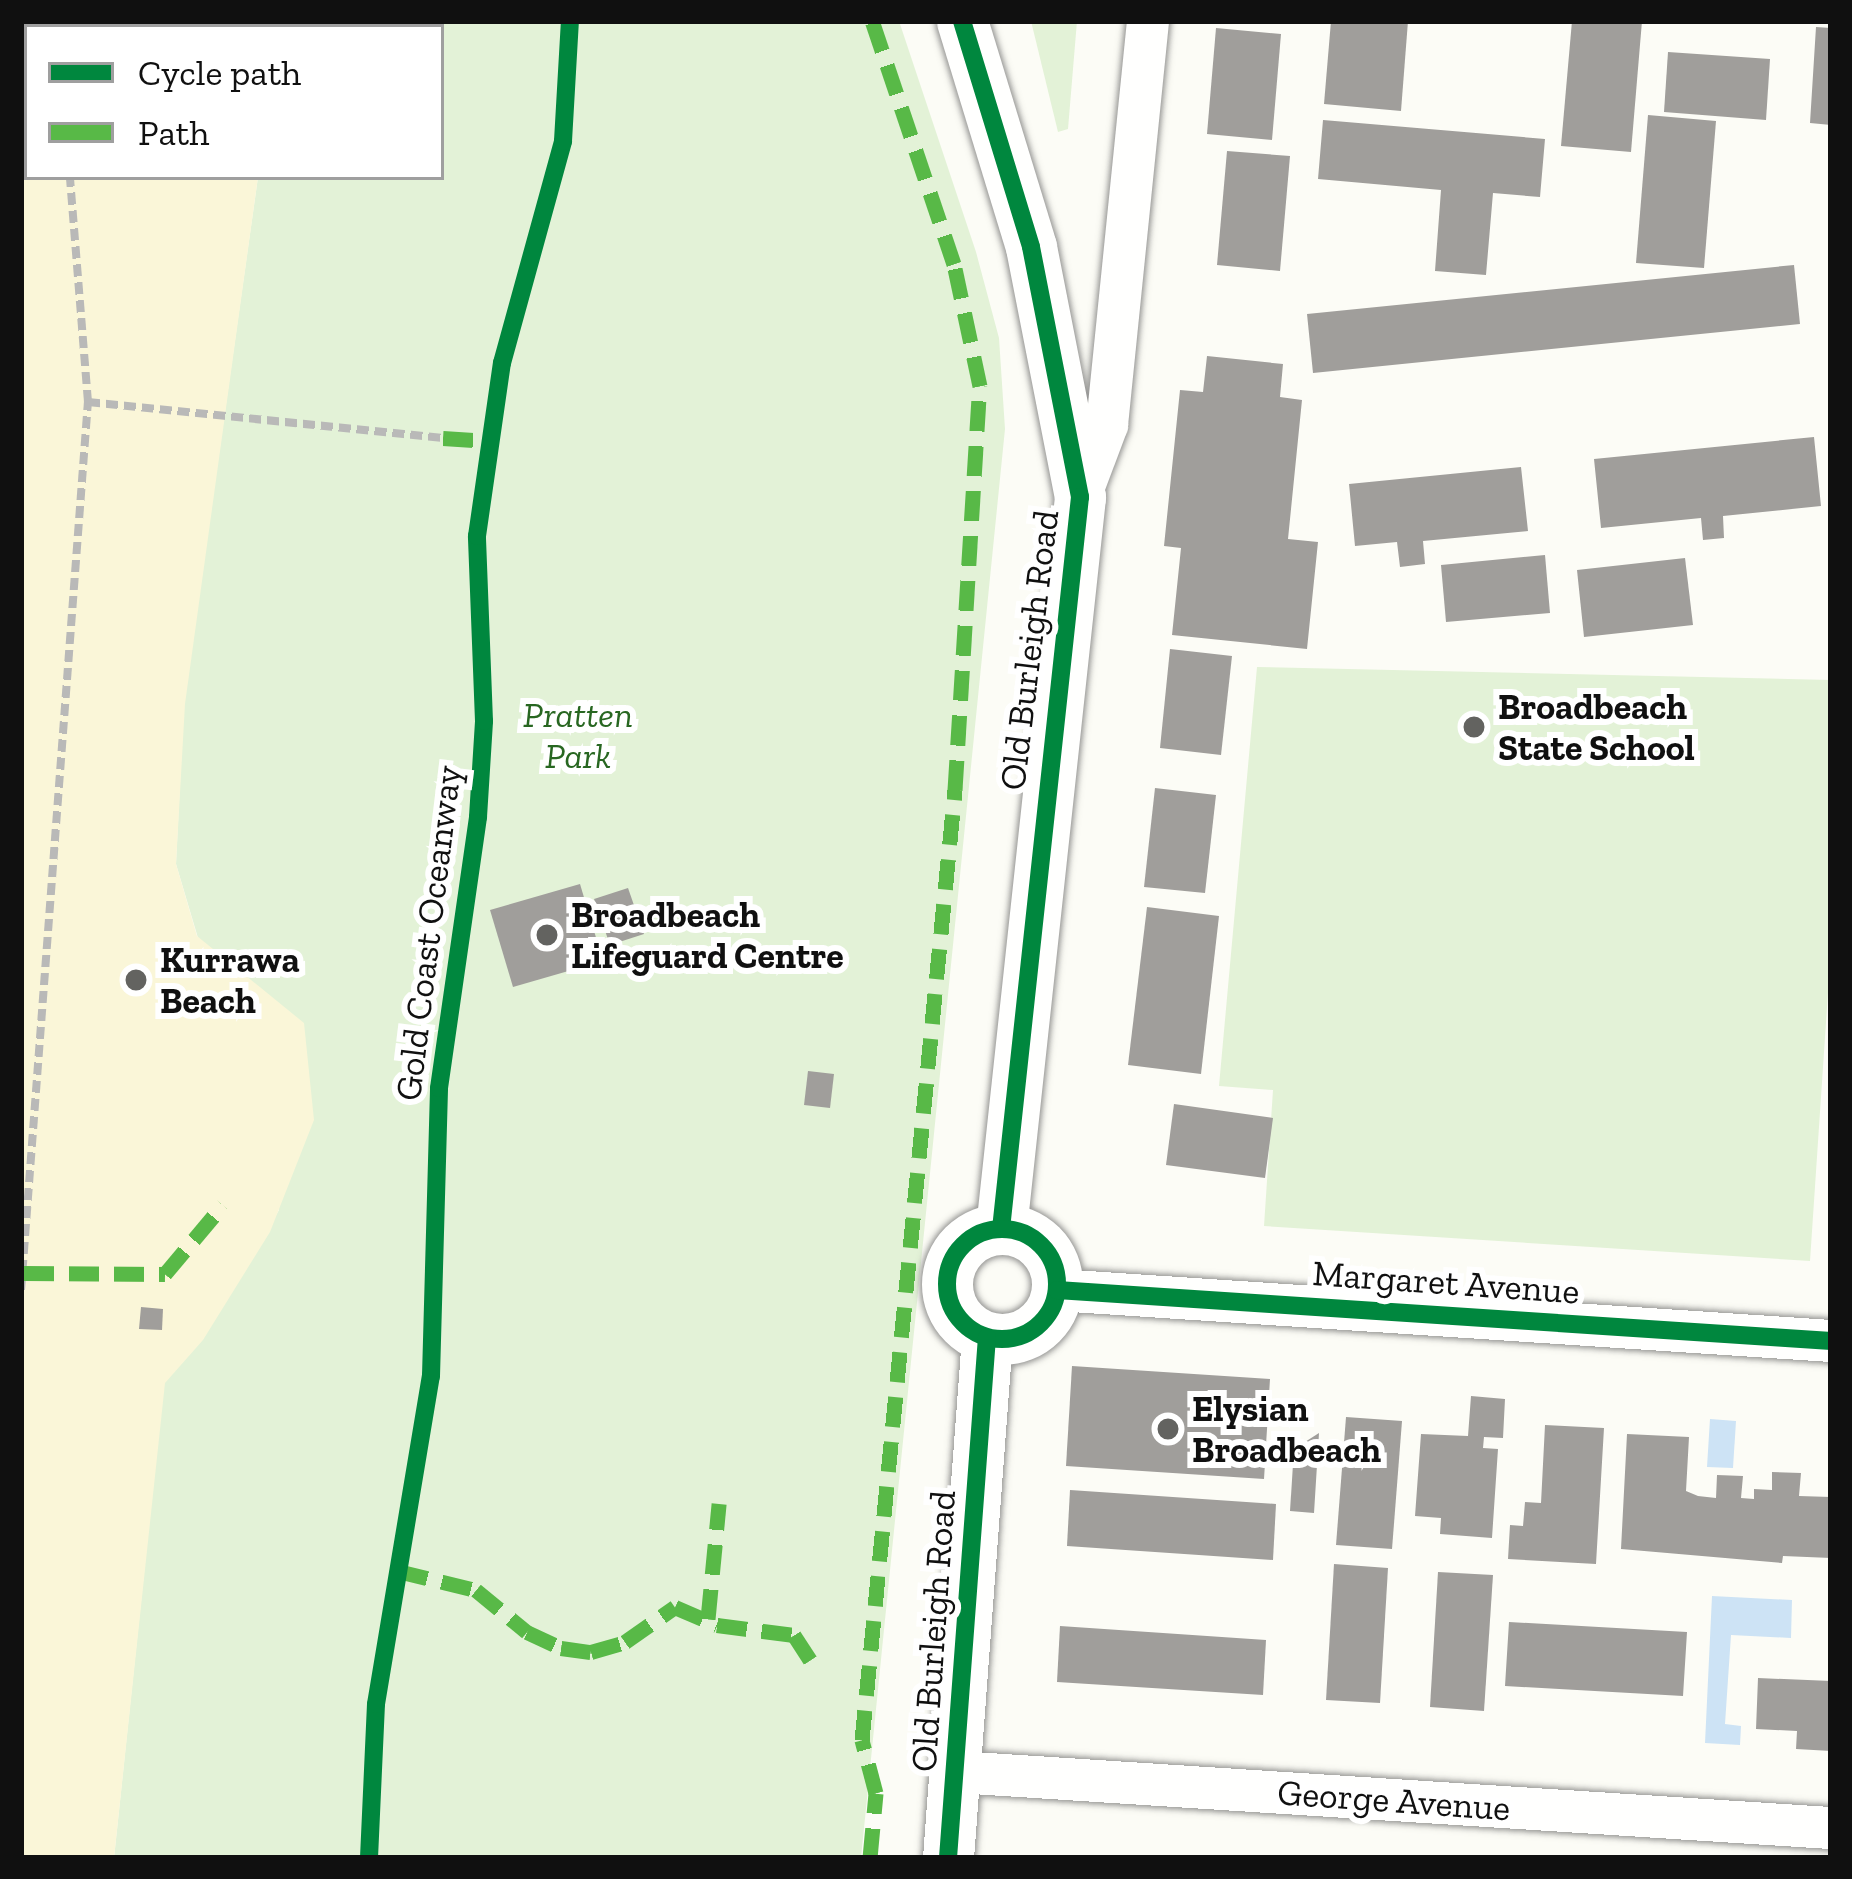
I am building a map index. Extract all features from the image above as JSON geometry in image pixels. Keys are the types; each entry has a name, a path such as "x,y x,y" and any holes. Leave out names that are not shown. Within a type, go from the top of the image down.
{"street":[{"name":"Old Burleigh Road","path":"962,21 1031,247 1080,497"},
{"name":"Old Burleigh Road","path":"1000,1229 1080,497 1107,425 1148,21"},
{"path":"1000,1229 1042,1246 1057,1289 1030,1331 987,1337 953,1311 946,1276 973,1236 1000,1229"},
{"name":"Margaret Avenue","path":"1057,1289 1831,1341"},
{"name":"Old Burleigh Road","path":"948,1858 987,1337"},
{"name":"George Avenue","path":"957,1772 1831,1828"}],"path":[{"path":"21,1290 88,402 70,180"},
{"path":"88,402 442,438"}],"green space":[{"name":"Pratten Park","path":"899,21 976,252 999,338 1005,429 861,1858 114,1858 164,1383 203,1339 279,1210 176,864 184,702 258,180 444,180 444,24 276,24"},
{"path":"1031,21 1077,21 1068,129 1058,132"},
{"path":"1257,667 1831,680 1831,948 1810,1261 1264,1226 1273,1090 1219,1086"}],"sand":[{"name":"Kurrawa Beach","path":"21,21 276,21 24,24 24,180 258,180 185,704 176,864 197,936 304,1023 314,1120 270,1232 203,1340 165,1383 114,1858 21,1858"}],"water":[{"path":"1710,1419 1736,1421 1733,1468 1707,1467"},
{"path":"1712,1596 1792,1600 1791,1638 1731,1635 1725,1724 1741,1726 1740,1745 1705,1743"}],"building":[{"path":"1331,21 1408,21 1401,111 1324,104"},
{"path":"1572,21 1642,21 1631,152 1561,146"},
{"path":"1816,27 1831,28 1831,125 1810,123"},
{"path":"1216,28 1281,34 1272,140 1207,134"},
{"path":"1668,52 1770,59 1766,120 1664,112"},
{"path":"1648,115 1716,121 1704,268 1636,263"},
{"path":"1323,120 1545,139 1540,197 1493,193 1486,275 1435,271 1441,190 1318,179"},
{"path":"1227,151 1290,156 1280,271 1217,265"},
{"path":"1794,265 1800,324 1313,373 1307,314"},
{"path":"1207,356 1283,364 1280,397 1302,400 1288,539 1318,542 1307,649 1172,635 1181,548 1164,546 1180,390 1203,392"},
{"path":"1814,437 1821,506 1723,516 1724,538 1703,540 1701,518 1601,528 1594,459"},
{"path":"1521,467 1528,531 1423,541 1425,564 1400,567 1397,542 1355,546 1349,484"},
{"path":"1545,555 1550,613 1446,622 1441,565"},
{"path":"1685,558 1693,625 1584,637 1577,570"},
{"path":"1170,649 1232,656 1221,755 1160,748"},
{"path":"1155,788 1216,795 1205,893 1144,887"},
{"name":"Broadbeach Lifeguard Centre","path":"580,884 603,961 513,987 490,910"},
{"path":"628,888 644,934 610,945 594,899"},
{"path":"1147,907 1219,916 1201,1074 1128,1065"},
{"path":"808,1071 834,1074 830,1108 804,1105"},
{"path":"1174,1104 1273,1118 1265,1178 1166,1165"},
{"path":"141,1307 163,1309 162,1330 139,1329"},
{"name":"Elysian Broadbeach","path":"1072,1366 1270,1379 1264,1479 1066,1466"},
{"path":"1471,1396 1505,1399 1503,1438 1484,1437 1483,1448 1498,1449 1492,1538 1440,1534 1441,1518 1415,1516 1421,1434 1468,1436"},
{"path":"1346,1417 1402,1421 1392,1549 1336,1545"},
{"path":"1545,1425 1604,1428 1596,1564 1508,1559 1510,1525 1523,1526 1525,1502 1541,1503"},
{"path":"1319,1433 1314,1513 1290,1511 1294,1449"},
{"path":"1627,1434 1689,1437 1686,1491 1698,1496 1716,1498 1717,1475 1743,1476 1741,1498 1754,1499 1754,1489 1772,1490 1772,1472 1801,1473 1799,1496 1831,1497 1831,1558 1783,1556 1782,1563 1621,1549"},
{"path":"1070,1490 1276,1504 1273,1560 1067,1546"},
{"path":"1334,1564 1388,1568 1380,1703 1326,1700"},
{"path":"1438,1572 1493,1575 1484,1711 1430,1707"},
{"path":"1509,1622 1687,1632 1683,1696 1505,1686"},
{"path":"1060,1626 1266,1640 1263,1695 1057,1682"},
{"path":"1758,1678 1831,1681 1831,1751 1796,1749 1797,1731 1756,1729"}],"marked path":[{"path":"870,1858 876,1793 862,1740 955,790 980,386 954,264 872,21"},
{"path":"443,438 489,441"},
{"path":"24,1273 165,1274 223,1205"},
{"path":"708,1619 719,1504"},
{"path":"398,1571 476,1590 527,1632 561,1648 591,1652 625,1642 675,1607 717,1625 794,1635 810,1660"}],"cycle path":[{"name":"Gold Coast Oceanway","path":"369,1858 376,1704 431,1376 439,1088 478,817 484,721 477,536 502,363 563,141 570,21"},
{"path":"962,21 1031,247 1080,497 1001,1229"},
{"path":"1002,1229 1041,1245 1057,1284 1041,1323 1002,1339 963,1323 947,1284 963,1245 1002,1229"},
{"path":"1057,1290 1831,1341"},
{"path":"948,1858 987,1337"}],"place":[{"name":"Broadbeach State School","path":"1474,727"},
{"name":"Broadbeach Lifeguard Centre","path":"547,935"},
{"name":"Kurrawa Beach","path":"136,980"},
{"name":"Elysian Broadbeach","path":"1168,1429"}]}
